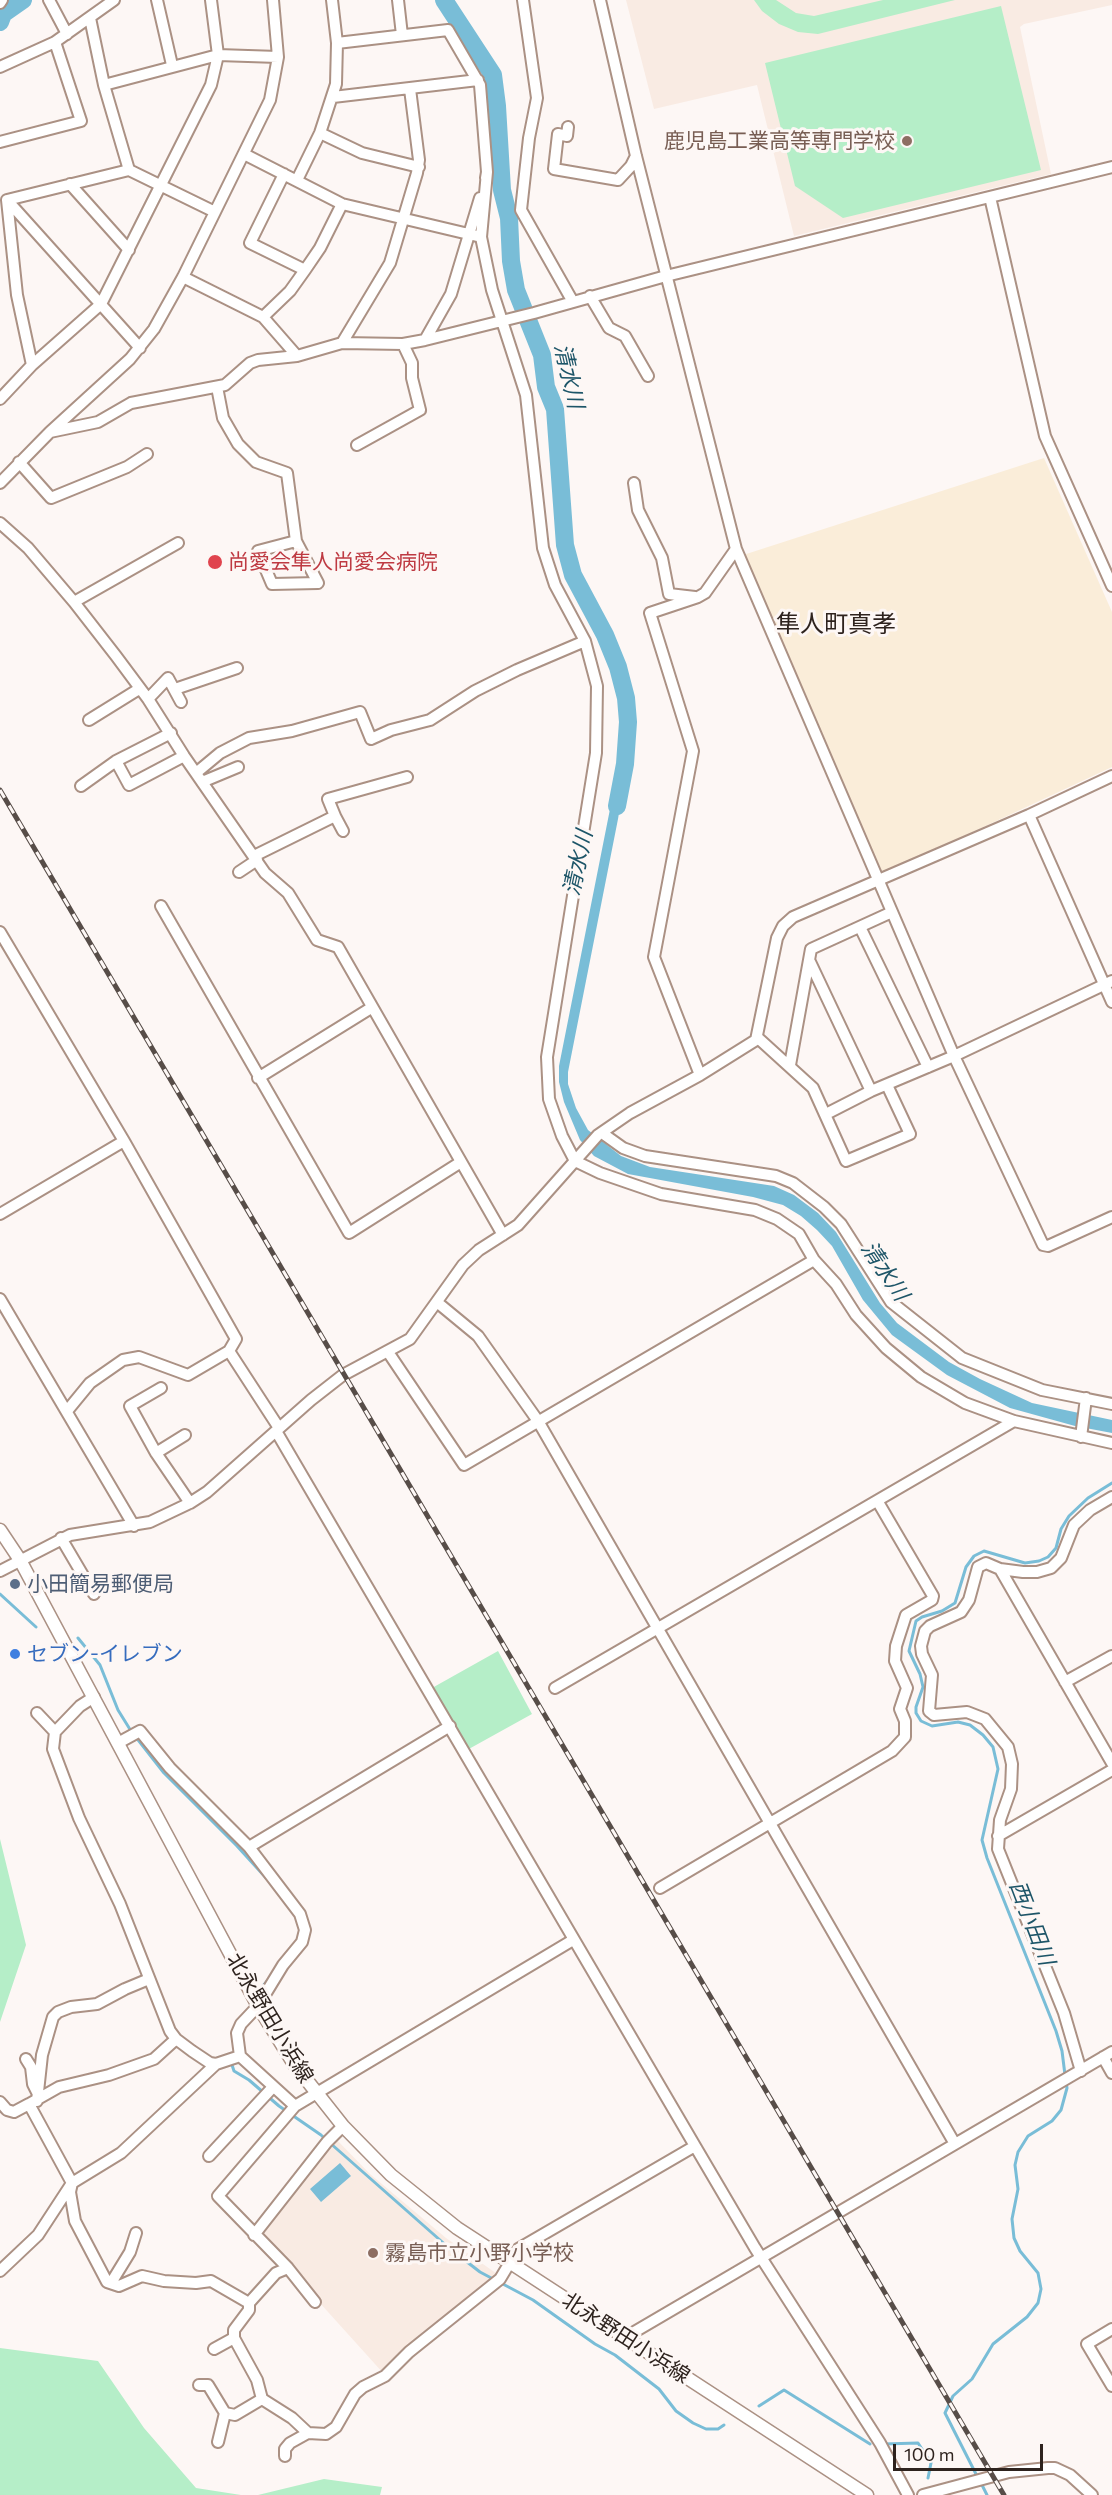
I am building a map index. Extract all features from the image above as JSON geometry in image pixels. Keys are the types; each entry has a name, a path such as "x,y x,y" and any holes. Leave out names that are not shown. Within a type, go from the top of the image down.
{"main road":[{"name":"北永野田小浜線","path":"0,1530 20,1560 94,1697 123,1741 258,2006 294,2064 343,2126 406,2188 457,2228 867,2495"}],"street":[{"path":"49,0 67,34"},
{"path":"0,67 55,42 114,0"},
{"path":"157,0 172,65"},
{"path":"0,399 32,365 101,304 214,76 218,54 212,0"},
{"path":"2,476 140,348 154,329 183,278 270,100 278,57 273,0"},
{"path":"297,180 320,133 333,97 337,71 337,43 332,0"},
{"path":"398,0 402,35"},
{"path":"523,0 537,98 529,138 521,210 573,302"},
{"path":"600,0 636,156 736,549 954,1056 1043,1245 1048,1246 1112,1217"},
{"path":"90,18 104,85 129,170"},
{"path":"337,43 448,30 478,80 488,172 476,236 451,294 425,340"},
{"path":"0,142 81,121 55,42"},
{"path":"104,85 218,54 278,57"},
{"path":"333,97 478,80"},
{"path":"342,343 390,264 418,167 410,89"},
{"path":"568,127 567,136 558,134 554,169 618,180 631,166 636,156"},
{"path":"320,133 362,153 418,167"},
{"path":"244,154 342,204 476,236"},
{"path":"50,432 98,422 131,404 225,386 254,361 297,356 342,343 403,344 425,340 666,276 1112,167"},
{"path":"7,200 129,170 215,212"},
{"path":"284,174 250,243 305,270"},
{"path":"70,184 129,250"},
{"path":"990,197 1045,436 1112,586"},
{"path":"7,200 140,348"},
{"path":"7,200 17,295 32,365"},
{"path":"263,317 290,291 305,270 320,248 342,204"},
{"path":"476,236 526,395 547,566 559,595 585,641 597,686 596,753 569,912 547,1068 549,1099 578,1158 600,1173 661,1194 755,1210 777,1219 799,1234 814,1260 836,1284 856,1315 885,1348 921,1377 965,1403 1014,1422 1112,1443"},
{"path":"183,278 263,317 297,356"},
{"path":"590,296 609,328 625,336 648,376"},
{"path":"357,445 420,410 412,378 412,363 403,344"},
{"path":"217,387 222,418 238,444 256,462 287,473 296,541 318,583 272,584 258,551 296,541"},
{"path":"19,462 51,498 128,467 147,454"},
{"path":"634,483 638,510 662,558 669,594 698,597"},
{"path":"0,523 28,548 74,602 148,699 184,756 265,873 288,893 317,940 338,947 503,1235"},
{"path":"74,602 178,543"},
{"path":"700,1075 654,957 693,751 650,613 705,593 736,549"},
{"path":"199,778 220,753 249,738 292,731 360,712 371,738 391,730 430,720 475,691 585,641"},
{"path":"175,689 237,668"},
{"path":"148,699 168,678 182,702"},
{"path":"89,720 139,689"},
{"path":"81,786 116,761 171,733"},
{"path":"116,761 129,785 184,756"},
{"path":"199,778 238,767"},
{"path":"0,1571 61,1538 88,1531 134,1526 162,1518 190,1503 207,1492 343,1375 410,1339 438,1303 463,1265 479,1250 503,1235 529,1213 600,1134 630,1113 700,1075 758,1038 777,938 783,926 793,917 1029,815 1112,776"},
{"path":"343,831 328,799 407,777"},
{"path":"1029,815 1108,983 1112,1002"},
{"path":"239,872 255,858 335,816"},
{"path":"161,906 349,1233 461,1162"},
{"path":"790,1065 811,949 892,912"},
{"path":"860,927 928,1067"},
{"path":"0,934 124,1141 236,1339 229,1351 188,1374 139,1357 123,1360 90,1383 67,1411"},
{"path":"810,962 871,1091"},
{"path":"826,1114 871,1091 954,1056 1108,983"},
{"path":"258,1078 371,1008"},
{"path":"758,1038 813,1088 846,1161 910,1134 887,1085"},
{"path":"600,1134 623,1148 645,1156 776,1176 793,1183 824,1207 841,1224 891,1302 962,1358 1042,1390 1112,1404"},
{"path":"0,1214 124,1141"},
{"path":"388,1352 464,1464 814,1260"},
{"path":"0,1299 134,1526"},
{"path":"438,1303 483,1342 538,1420 955,2144"},
{"path":"229,1351 278,1429 573,1940 695,2146 762,2257 880,2443 908,2495"},
{"path":"161,1388 130,1406 156,1453 190,1503"},
{"path":"1081,1437 1086,1398"},
{"path":"555,1688 1014,1422"},
{"path":"156,1453 186,1435"},
{"path":"1078,2073 1064,2013 998,1849 998,1836 1011,1789 1012,1764 1008,1747 985,1719 967,1712 934,1715 929,1711 932,1675 922,1654 921,1646 925,1631 930,1626 961,1612 969,1600 978,1567 986,1563 1000,1569 1037,1572 1051,1568 1061,1558 1074,1526 1090,1510 1112,1497"},
{"path":"660,1888 892,1751 904,1737 905,1721 900,1709 907,1688 895,1661 896,1646 906,1615 932,1600 933,1596 878,1502"},
{"path":"61,1538 94,1594"},
{"path":"1000,1569 1112,1763"},
{"path":"1065,1682 1112,1656"},
{"path":"94,1697 80,1706 55,1732 53,1749 98,1861 124,1914 170,2031 176,2040 210,2063 217,2064"},
{"path":"37,1713 55,1732"},
{"path":"249,1847 450,1726"},
{"path":"123,1741 139,1731 170,1768 249,1847 300,1914 305,1930 302,1942 283,1965 258,2006 241,2024 237,2033 236,2058"},
{"path":"998,1836 1112,1770"},
{"path":"315,2302 288,2268 218,2196 291,2111 316,2093 573,1940"},
{"path":"35,2101 42,2055 53,2017 58,2012 71,2007 97,2004 124,1989 149,1979"},
{"path":"0,2102 8,2110 14,2112 59,2087 109,2075 154,2059 176,2040"},
{"path":"624,2338 1108,2055 1112,2073"},
{"path":"0,2271 38,2235 72,2182 122,2153 217,2064 236,2058"},
{"path":"236,2058 271,2089 291,2111"},
{"path":"26,2059 31,2067 35,2101 72,2182 70,2192 75,2221 107,2282 118,2286 142,2276 189,2283 211,2281 249,2303"},
{"path":"209,2156 271,2089"},
{"path":"254,2235 330,2139 343,2126"},
{"path":"285,2456 285,2449 290,2443 308,2433 326,2434 336,2427 355,2394 363,2387 386,2376 409,2352 496,2282 518,2249 695,2146"},
{"path":"111,2283 130,2252 136,2233"},
{"path":"288,2268 276,2272 249,2303 249,2310 234,2330 234,2338 257,2380 262,2398 292,2418 308,2433"},
{"path":"1112,2329 1088,2344 1112,2386"},
{"path":"214,2349 234,2338"},
{"path":"199,2385 208,2385 225,2413 218,2442"},
{"path":"225,2413 235,2415 262,2398"},
{"path":"923,2495 1009,2472 1055,2468 1076,2480 1092,2495"}],"shaded area":[{"name":"鹿児島工業高等専門学校","path":"626,0 1112,0 1112,5 1024,24 1020,27 1051,174 794,236 757,85 654,109"},
{"path":"1044,458 1112,612 1112,767 883,874 740,556"},
{"name":"霧島市立小野小学校","path":"334,2137 370,2174 446,2238 500,2276 384,2374 291,2271 260,2233"}],"green space":[{"path":"754,0 776,0 796,13 814,16 883,0 955,0 818,34 798,32 779,24 762,11"},
{"path":"1001,6 1041,170 843,218 795,186 765,63"},
{"path":"498,1651 532,1714 467,1750 432,1688"},
{"path":"0,1839 26,1945 0,2022"},
{"path":"0,2348 98,2361 144,2428 196,2488 241,2495 0,2495"},
{"path":"324,2479 382,2487 380,2495 258,2495"}],"water":[{"path":"624,783 618,819 568,1072 568,1084 576,1108 588,1130 621,1156 650,1167 774,1186 794,1195 818,1213 836,1232 880,1303 897,1323 949,1362 1032,1403 1112,1420 1112,1433 1075,1426 1010,1408 947,1375 892,1335 863,1300 832,1246 801,1216 783,1205 753,1197 628,1174 594,1156 580,1140 564,1102 559,1082 559,1066 613,794"},
{"path":"340,2163 351,2176 321,2202 310,2189"}],"waterway":[{"name":"清水川","path":"0,22 3,14 23,0"},
{"name":"清水川","path":"444,0 493,75 502,190 509,218 511,261 516,290 542,355 546,387 555,409 565,545 573,575 605,635 618,667 626,698 628,722 625,764 617,806"},
{"name":"西小田川","path":"1065,2075 1062,2051 1056,2031 987,1858 982,1840 998,1769 993,1747 970,1725 958,1722 932,1726 921,1721 916,1713 916,1707 923,1687 920,1674 909,1651 916,1621 942,1611 955,1603 966,1567 974,1556 984,1551 1025,1563 1048,1557 1056,1548 1061,1529 1069,1516 1088,1498 1112,1483"},
{"path":"0,1594 36,1627"},
{"path":"78,1638 100,1665 118,1710 131,1731"},
{"path":"135,1736 164,1773 267,1879"},
{"path":"262,1987 269,1979"},
{"path":"232,2065 234,2071 321,2135 449,2248 480,2272 495,2280"},
{"name":"西小田川","path":"978,2478 945,2413 953,2396 972,2379 993,2344 1027,2317 1038,2303 1041,2289 1038,2273 1020,2251 1014,2238 1012,2219 1018,2189 1015,2165 1018,2152 1028,2136 1052,2121 1061,2110 1067,2088 1066,2082"},
{"path":"501,2283 533,2300 595,2344 615,2355 659,2389 676,2411 693,2423 706,2429 718,2429 724,2425"},
{"path":"759,2406 784,2390 870,2444"},
{"path":"884,2444 918,2443 931,2463 928,2478"},
{"name":"西小田川","path":"981,2483 987,2495"}],"railway":[{"path":"0,790 1004,2495"}],"place":[{"name":"鹿児島工業高等専門学校","path":"907,141"},
{"name":"尚愛会隼人尚愛会病院","path":"215,562"},
{"name":"小田簡易郵便局","path":"15,1584"},
{"name":"セブン-イレブン","path":"15,1654"},
{"name":"霧島市立小野小学校","path":"373,2253"}],"district":[{"name":"隼人町真孝","path":"836,624"}]}
